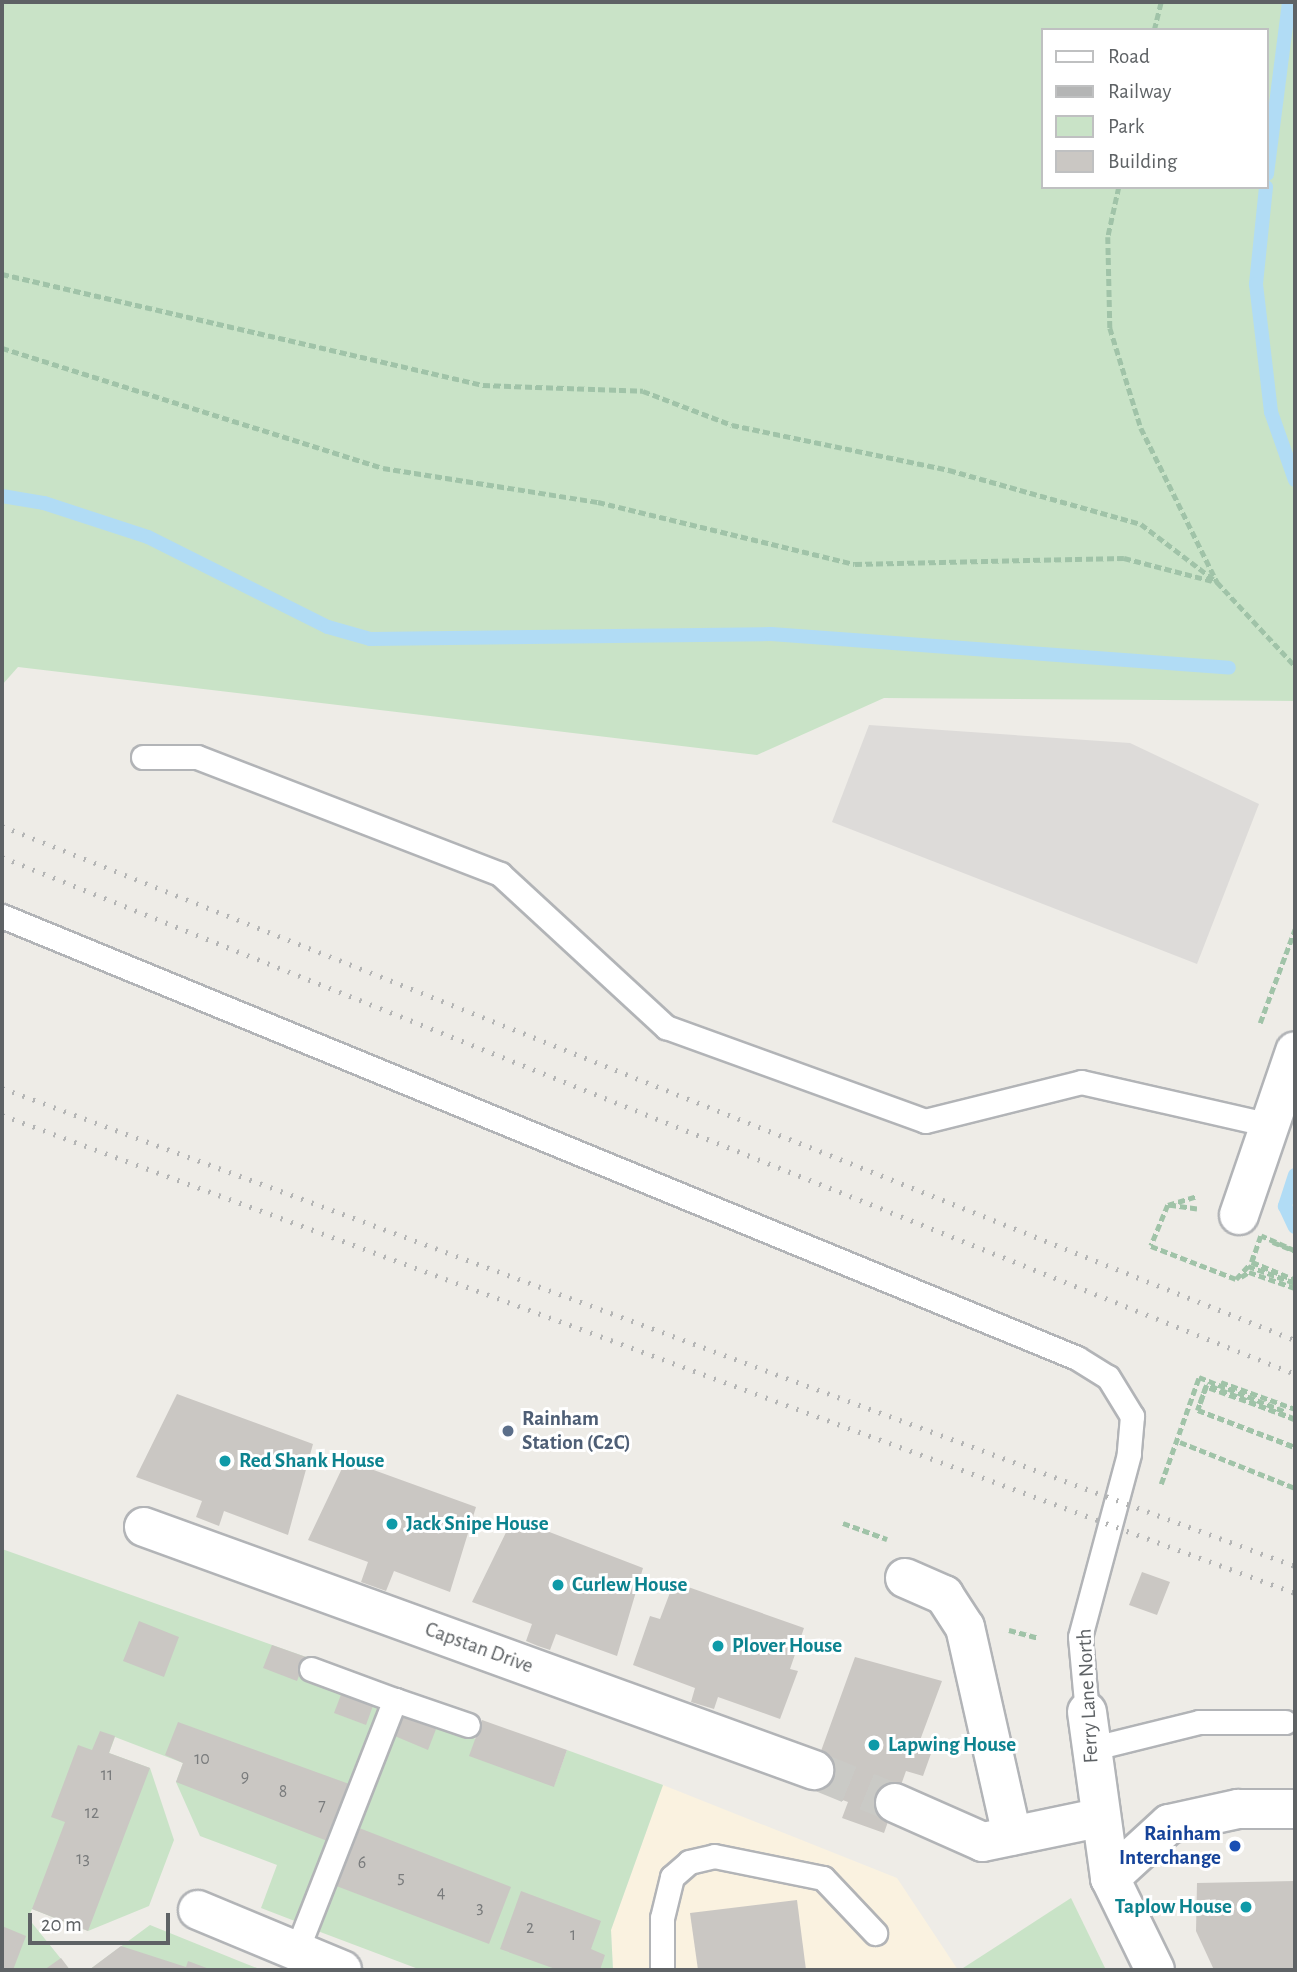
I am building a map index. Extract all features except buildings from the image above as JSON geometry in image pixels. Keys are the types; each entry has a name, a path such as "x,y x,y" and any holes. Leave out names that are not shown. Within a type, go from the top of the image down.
{"street":[{"path":"1239,1215 1295,1051"},
{"name":"Capstan Drive","path":"144,1527 814,1770"},
{"path":"905,1578 944,1595 965,1627 1012,1836"},
{"name":"Ferry Lane North","path":"1089,1731 1098,1818 1110,1878 1155,1970"},
{"path":"895,1803 983,1842 1098,1818"},
{"path":"1110,1878 1169,1824 1238,1810 1295,1809"},
{"path":"198,1910 342,1970"}],"lane":[{"path":"143,757 197,757 500,874 666,1027 925,1121 1081,1082 1270,1125"},
{"name":"Ferry Lane North","path":"2,916 1077,1358 1108,1377 1132,1416 1124,1477 1080,1637 1089,1731"},
{"path":"311,1669 468,1725"},
{"path":"296,1952 395,1700"},
{"path":"1089,1731 1199,1722 1285,1722"},
{"path":"662,1970 662,1917 672,1877 689,1862 714,1856 823,1878 875,1933"}],"path":[{"path":"1154,28 1161,2"},
{"path":"1119,189 1108,237 1110,328 1141,428 1217,582"},
{"path":"2,274 483,384 643,391 732,425 949,470 1141,524 1217,582 1295,664"},
{"path":"2,348 383,468 598,502 855,564 1124,558 1217,582"},
{"path":"1239,1215 1168,1205 1152,1246 1236,1279 1249,1272 1295,1284"},
{"path":"1236,1279 1250,1264 1261,1236 1295,1251"},
{"path":"1250,1264 1273,1271 1295,1284"},
{"path":"1250,1264 1295,1284"},
{"path":"1295,1409 1199,1377 1295,1418"},
{"path":"1295,1418 1207,1385 1198,1410 1295,1447"},
{"path":"1180,1442 1295,1488"}],"shaded area":[{"path":"869,725 1130,743 1259,804 1197,964 832,822"},
{"path":"663,1785 897,1878 958,1970 613,1970 611,1930"}],"green space":[{"path":"2,2 1295,2 1295,701 884,698 757,755 18,667 2,685"},
{"path":"2,1549 306,1657 299,1676 381,1706 300,1923 261,1908 277,1865 200,1836 176,1782 183,1763 115,1737 109,1753 150,1768 174,1840 149,1906 88,1931 32,1909 28,1918 70,1970 2,1970"},
{"path":"400,1708 476,1739 554,1786 567,1750 663,1785 611,1930 613,1970 421,1970 315,1930"},
{"path":"1071,1898 1106,1970 960,1970"},
{"path":"150,1925 239,1961 262,1970 89,1970"}],"waterway":[{"path":"1269,158 1289,2"},
{"path":"1266,189 1256,284 1271,412 1295,480"},
{"path":"2,496 44,503 148,537 328,627 370,639 771,634 1229,668"},
{"path":"1295,1175 1285,1206 1295,1227"}],"tunnel":[{"path":"814,1770 895,1803"}],"railway":[{"path":"2,826 1295,1340"},
{"path":"2,857 1295,1374"},
{"path":"2,1088 1295,1566"},
{"path":"2,1115 1295,1593"}],"place":[{"name":"Rainham Station (C2C)","path":"508,1431"},
{"name":"Red Shank House","path":"225,1461"},
{"name":"Jack Snipe House","path":"392,1524"},
{"name":"Curlew House","path":"558,1585"},
{"name":"Plover House","path":"718,1646"},
{"name":"Lapwing House","path":"874,1745"},
{"name":"Rainham Interchange","path":"1235,1846"},
{"name":"Taplow House","path":"1246,1907"}]}
